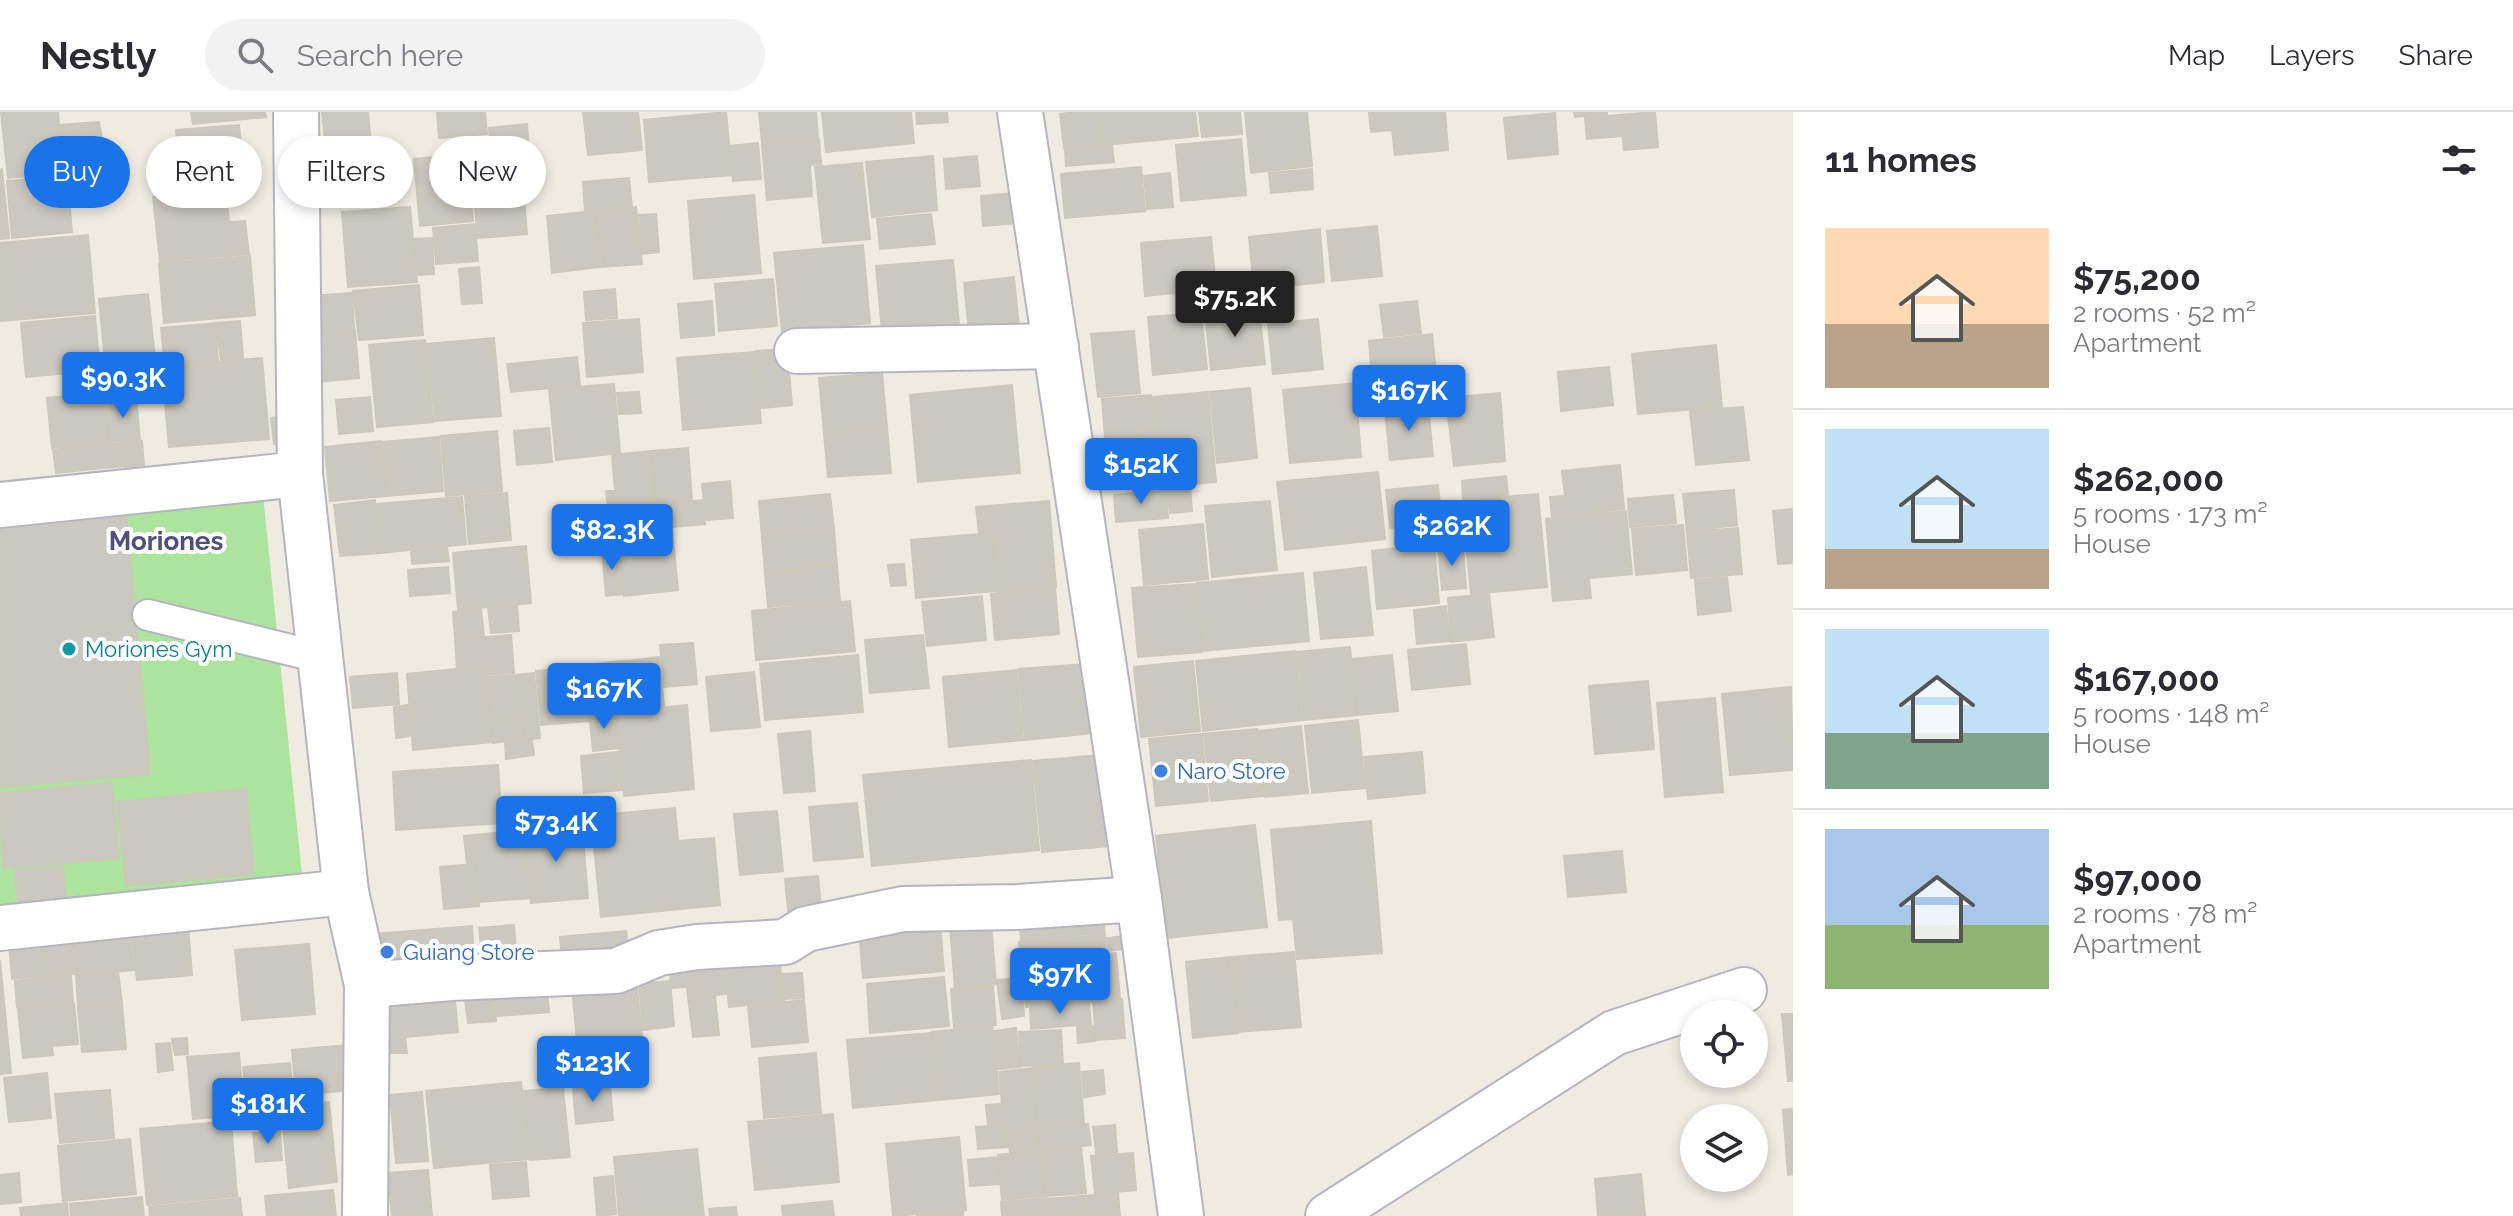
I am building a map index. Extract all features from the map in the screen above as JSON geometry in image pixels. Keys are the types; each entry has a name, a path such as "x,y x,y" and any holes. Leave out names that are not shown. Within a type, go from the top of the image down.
{"street":[{"path":"296,112 300,474 346,892 367,985 365,1216"},
{"path":"1020,112 1139,899 1181,1216"},
{"path":"797,351 1056,346"},
{"path":"0,505 300,474"},
{"path":"0,928 346,892"},
{"path":"367,985 616,971 659,953 697,947 785,942 806,929 903,909 1017,907 1139,899"},
{"path":"1328,1216 1614,1033 1744,990"}],"lane":[{"path":"148,615 319,657"}],"green space":[{"path":"263,495 302,875 0,906 0,519"}],"building":[{"path":"1,112 58,112 59,125 99,122 101,136 24,136 24,176 8,178"},
{"path":"191,112 265,112 266,117 193,124"},
{"path":"322,112 368,112 370,136 325,136"},
{"path":"437,112 485,112 487,134 439,136"},
{"path":"583,112 638,112 642,150 588,155"},
{"path":"726,112 732,175 649,182 644,120"},
{"path":"759,112 816,112 818,138 762,142"},
{"path":"822,112 911,112 914,143 826,152"},
{"path":"916,112 947,112 948,122 917,124"},
{"path":"1100,112 1103,144 1064,148 1060,114"},
{"path":"1102,112 1195,112 1198,136 1104,145"},
{"path":"1199,112 1240,112 1242,134 1202,137"},
{"path":"1245,112 1307,112 1312,166 1251,173"},
{"path":"1369,112 1445,112 1448,150 1395,155 1392,130 1371,132"},
{"path":"1574,112 1607,112 1607,114 1575,117"},
{"path":"1655,112 1658,147 1624,150 1620,115"},
{"path":"1555,113 1558,154 1508,159 1504,118"},
{"path":"1619,115 1621,136 1587,139 1585,118"},
{"path":"527,124 528,136 490,136 489,128"},
{"path":"239,125 240,136 177,136 176,130"},
{"path":"819,139 821,164 810,165 812,196 767,200 762,144"},
{"path":"1241,139 1246,195 1181,201 1176,145"},
{"path":"758,143 761,179 733,181 730,146"},
{"path":"1112,145 1114,162 1066,166 1065,149"},
{"path":"933,156 937,210 872,217 866,162"},
{"path":"977,156 980,186 946,189 944,159"},
{"path":"429,158 429,208 472,208 473,221 420,226 414,159"},
{"path":"862,163 870,239 823,243 815,167"},
{"path":"1141,167 1145,211 1065,218 1061,174"},
{"path":"1312,169 1313,189 1271,193 1269,173"},
{"path":"0,170 9,238 0,239"},
{"path":"1170,173 1173,207 1147,209 1144,176"},
{"path":"629,178 632,207 585,211 583,182"},
{"path":"24,180 24,208 70,208 72,232 12,238 7,181"},
{"path":"1015,193 1017,223 983,226 981,196"},
{"path":"754,195 761,273 694,279 688,201"},
{"path":"636,207 642,264 602,267 596,211"},
{"path":"154,208 228,208 229,222 245,221 249,254 160,262"},
{"path":"410,208 417,282 348,287 342,212"},
{"path":"475,208 525,208 527,234 478,238"},
{"path":"595,211 600,267 552,273 547,216"},
{"path":"656,214 659,252 642,254 639,215"},
{"path":"931,214 935,244 880,249 877,219"},
{"path":"475,224 478,261 436,264 433,228"},
{"path":"1377,226 1382,276 1332,281 1327,231"},
{"path":"1320,229 1324,282 1254,289 1249,237"},
{"path":"88,235 95,313 0,321 0,243"},
{"path":"1211,237 1216,289 1145,296 1141,243"},
{"path":"432,238 434,274 417,275 414,239"},
{"path":"863,245 870,323 782,332 774,253"},
{"path":"250,256 255,315 164,323 159,264"},
{"path":"953,260 959,324 882,331 876,266"},
{"path":"479,267 482,303 462,304 459,269"},
{"path":"1014,277 1019,327 969,332 964,283"},
{"path":"773,279 777,326 719,331 715,284"},
{"path":"419,285 423,335 359,340 353,291"},
{"path":"615,289 617,318 586,320 584,292"},
{"path":"352,293 354,330 313,333 310,296"},
{"path":"148,294 155,357 105,362 99,299"},
{"path":"712,301 714,335 681,338 678,304"},
{"path":"1417,301 1421,333 1384,337 1380,305"},
{"path":"1259,308 1265,364 1211,370 1205,313"},
{"path":"1201,313 1207,369 1153,375 1148,317"},
{"path":"95,316 100,370 26,377 21,323"},
{"path":"639,319 643,372 587,377 583,323"},
{"path":"1318,319 1323,369 1273,374 1268,324"},
{"path":"240,321 243,358 221,360 216,323"},
{"path":"215,323 218,360 165,365 161,328"},
{"path":"355,330 359,378 318,382 314,334"},
{"path":"1134,331 1140,393 1098,397 1091,334"},
{"path":"1432,334 1437,382 1373,388 1369,341"},
{"path":"494,338 501,416 435,421 427,344"},
{"path":"425,340 433,422 377,427 369,345"},
{"path":"1716,345 1722,407 1638,414 1632,354"},
{"path":"787,349 792,405 761,408 756,351"},
{"path":"754,352 761,423 683,430 677,358"},
{"path":"577,357 580,385 511,392 507,364"},
{"path":"262,358 269,439 169,447 162,367"},
{"path":"1609,367 1613,405 1561,411 1558,372"},
{"path":"882,373 887,427 824,433 819,378"},
{"path":"1355,383 1361,457 1290,463 1283,390"},
{"path":"614,384 620,453 556,460 549,389"},
{"path":"1012,385 1020,473 918,482 910,395"},
{"path":"1250,388 1257,458 1217,463 1210,392"},
{"path":"639,392 641,413 619,414 617,393"},
{"path":"1208,392 1216,482 1146,488 1141,432 1156,430 1153,397"},
{"path":"104,393 109,443 52,448 47,398"},
{"path":"1500,393 1505,461 1454,466 1446,398"},
{"path":"1151,395 1154,429 1139,430 1144,483 1109,486 1102,399"},
{"path":"136,397 140,440 110,442 106,399"},
{"path":"370,397 373,431 339,434 336,400"},
{"path":"1428,406 1433,456 1390,460 1385,409"},
{"path":"1743,407 1749,460 1696,465 1690,411"},
{"path":"291,416 293,442 274,444 271,418"},
{"path":"549,428 552,462 517,465 514,431"},
{"path":"887,428 891,473 828,477 824,433"},
{"path":"497,431 502,491 446,496 441,436"},
{"path":"439,437 443,491 387,496 383,442"},
{"path":"142,441 144,465 125,467 123,443"},
{"path":"381,441 386,496 330,501 325,447"},
{"path":"121,443 124,466 56,473 53,450"},
{"path":"688,448 692,500 657,504 652,451"},
{"path":"651,451 656,504 608,508 606,491 615,491 612,455"},
{"path":"1620,465 1624,509 1552,517 1550,497 1565,496 1562,471"},
{"path":"1378,472 1385,539 1285,550 1277,482"},
{"path":"1506,476 1508,495 1463,499 1462,481"},
{"path":"730,481 733,518 706,520 702,484"},
{"path":"1438,485 1442,523 1390,528 1386,490"},
{"path":"1190,486 1192,511 1170,513 1167,489"},
{"path":"1166,490 1168,518 1116,522 1114,495"},
{"path":"1734,490 1737,525 1687,531 1683,494"},
{"path":"507,493 511,540 469,544 465,496"},
{"path":"830,494 834,530 762,536 759,501"},
{"path":"1538,494 1547,587 1471,594 1462,501"},
{"path":"1673,495 1676,523 1630,527 1628,499"},
{"path":"462,497 466,544 382,553 376,504"},
{"path":"375,500 380,553 340,556 334,505"},
{"path":"703,500 705,524 673,527 671,503"},
{"path":"1049,501 1056,587 998,592 992,532 979,533 976,507"},
{"path":"1270,501 1277,570 1212,577 1205,506"},
{"path":"670,503 672,527 639,530 637,506"},
{"path":"636,506 638,530 606,533 604,509"},
{"path":"1793,509 1793,563 1778,564 1773,511"},
{"path":"602,510 604,534 572,538 570,513"},
{"path":"1626,511 1632,574 1589,578 1591,598 1553,601 1546,519"},
{"name":"Moriones Gym","path":"126,513 150,774 0,787 0,525"},
{"path":"1203,524 1208,579 1144,585 1139,530"},
{"path":"1683,525 1687,570 1636,575 1632,529"},
{"path":"1738,528 1742,574 1691,578 1687,532"},
{"path":"672,529 678,590 624,596 618,534"},
{"path":"834,530 837,565 765,572 762,537"},
{"path":"991,533 996,591 916,598 911,540"},
{"path":"1434,544 1439,603 1377,609 1372,551"},
{"path":"1463,545 1466,588 1442,590 1438,548"},
{"path":"526,546 531,603 458,610 453,553"},
{"path":"447,548 449,561 412,564 411,551"},
{"path":"619,549 623,594 606,596 602,551"},
{"path":"904,564 906,585 891,586 888,565"},
{"path":"837,566 840,601 768,607 765,573"},
{"path":"448,567 450,593 410,596 408,570"},
{"path":"1366,567 1373,635 1321,639 1314,573"},
{"path":"1303,573 1309,641 1203,651 1197,583"},
{"path":"1727,577 1731,611 1698,615 1695,580"},
{"path":"1197,584 1202,652 1138,657 1132,588"},
{"path":"1055,588 1059,634 995,640 991,594"},
{"path":"1489,594 1494,637 1451,642 1448,598"},
{"path":"982,596 986,640 927,646 922,602"},
{"path":"850,601 855,651 756,660 752,611"},
{"path":"517,605 519,631 491,633 488,608"},
{"path":"1446,606 1450,641 1417,644 1414,610"},
{"path":"481,609 484,636 455,638 453,612"},
{"path":"511,635 514,673 486,675 486,666 457,669 455,640"},
{"path":"923,635 929,688 870,693 865,640"},
{"path":"693,643 697,684 664,687 660,645"},
{"path":"1466,644 1470,684 1412,690 1408,650"},
{"path":"1350,647 1357,715 1304,720 1297,652"},
{"path":"1295,651 1302,720 1203,731 1196,661"},
{"path":"858,655 863,712 765,720 760,664"},
{"path":"1392,655 1398,711 1358,715 1353,659"},
{"path":"659,657 664,705 640,707 635,660"},
{"path":"635,660 640,707 615,709 611,662"},
{"path":"1193,661 1200,731 1141,737 1134,667"},
{"path":"610,662 614,709 590,712 586,665"},
{"path":"1086,664 1093,733 1025,740 1019,669"},
{"path":"485,666 492,742 413,750 407,674"},
{"path":"584,667 589,721 541,725 536,671"},
{"path":"1017,670 1023,740 949,747 943,677"},
{"path":"754,672 760,727 711,731 706,677"},
{"path":"397,673 399,704 353,708 350,677"},
{"path":"534,673 538,717 520,719 516,675"},
{"path":"516,675 520,719 491,721 487,677"},
{"path":"1648,681 1654,749 1595,754 1589,686"},
{"path":"1791,687 1793,770 1730,775 1722,694"},
{"path":"1715,698 1723,792 1665,797 1657,703"},
{"path":"408,705 411,736 396,738 394,707"},
{"path":"687,705 694,789 624,796 616,712"},
{"path":"615,711 618,748 593,751 589,713"},
{"path":"538,717 540,738 525,740 523,718"},
{"path":"522,718 524,739 493,743 491,722"},
{"path":"1358,720 1365,788 1312,793 1305,726"},
{"path":"1301,726 1308,793 1265,797 1259,731"},
{"path":"1257,729 1263,796 1211,801 1204,734"},
{"path":"810,731 815,791 784,793 778,734"},
{"path":"1202,734 1208,801 1156,806 1149,739"},
{"path":"532,740 534,755 506,759 505,742"},
{"path":"618,752 622,790 584,793 581,756"},
{"path":"1422,752 1425,793 1368,799 1364,757"},
{"path":"1100,755 1109,846 1042,852 1033,761"},
{"path":"1031,760 1039,850 872,866 863,775"},
{"path":"498,765 502,823 396,830 393,772"},
{"path":"112,783 119,858 3,868 0,793"},
{"path":"246,789 254,874 126,886 117,802"},
{"path":"857,803 863,857 814,861 809,807"},
{"path":"675,808 678,841 714,838 720,905 601,917 591,816"},
{"path":"777,811 783,871 740,875 734,814"},
{"path":"1371,821 1382,953 1297,959 1293,919 1279,920 1271,830"},
{"path":"1255,825 1267,927 1167,938 1156,836"},
{"path":"582,826 588,898 531,903 525,831"},
{"path":"524,830 531,898 479,902 476,863 467,864 464,836"},
{"path":"1622,851 1626,892 1568,897 1564,856"},
{"path":"475,864 479,906 444,909 440,867"},
{"path":"63,866 67,907 19,911 15,870"},
{"path":"818,876 822,917 789,920 785,879"},
{"path":"1103,911 1106,952 1091,953 1088,934 1021,941 1019,920"},
{"path":"991,923 996,984 955,988 950,927"},
{"path":"940,924 944,971 863,978 859,930"},
{"path":"514,925 517,967 483,970 479,928"},
{"path":"472,926 475,973 378,980 374,934"},
{"path":"188,927 192,975 137,980 132,933"},
{"path":"626,931 629,962 563,968 560,937"},
{"path":"130,933 134,970 76,975 72,938"},
{"path":"1089,936 1090,955 1116,953 1120,999 1026,1007 1019,942"},
{"path":"1123,936 1124,949 1108,951 1107,938"},
{"path":"71,938 74,974 43,976 40,941"},
{"path":"39,941 43,976 12,979 9,943"},
{"path":"309,944 315,1014 242,1020 235,950"},
{"path":"778,946 784,1001 729,1007 724,951"},
{"path":"722,951 726,994 702,997 697,953"},
{"path":"1294,952 1301,1027 1238,1032 1232,957"},
{"path":"696,954 699,986 671,988 669,957"},
{"path":"1230,957 1238,1033 1193,1038 1186,962"},
{"path":"0,960 11,1073 0,1074"},
{"path":"118,972 122,1002 78,1006 76,975"},
{"path":"802,973 804,998 785,999 783,974"},
{"path":"71,975 73,1002 17,1007 15,981"},
{"path":"944,977 949,1026 870,1033 867,984"},
{"path":"1021,978 1024,1016 1002,1019 997,980"},
{"path":"636,979 643,1046 578,1052 572,986"},
{"path":"453,980 458,1032 405,1037 407,1053 391,1053 385,985"},
{"path":"670,981 674,1026 643,1030 639,984"},
{"path":"993,986 996,1025 954,1028 951,989"},
{"path":"700,987 701,997 715,996 719,1035 693,1037 687,988"},
{"path":"547,990 549,1012 497,1016 496,996"},
{"path":"494,995 496,1021 468,1023 465,998"},
{"path":"1122,999 1125,1038 1096,1040 1093,1002"},
{"path":"804,1000 808,1042 752,1047 748,1006"},
{"path":"74,1003 78,1044 52,1046 53,1055 23,1058 18,1008"},
{"path":"1089,1003 1091,1024 1031,1029 1030,1008"},
{"path":"122,1004 126,1049 82,1052 78,1007"},
{"path":"1782,1014 1793,1014 1793,1081 1788,1081"},
{"path":"992,1026 999,1094 939,1100 932,1032"},
{"path":"1093,1026 1095,1041 1078,1043 1077,1027"},
{"path":"1016,1028 1020,1067 997,1069 994,1031"},
{"path":"1061,1030 1063,1064 1021,1066 1019,1032"},
{"path":"931,1033 937,1100 853,1108 847,1040"},
{"path":"187,1038 188,1054 175,1055 172,1039"},
{"path":"170,1043 173,1070 158,1072 156,1044"},
{"path":"348,1045 352,1090 296,1095 292,1050"},
{"path":"239,1053 244,1115 193,1119 187,1057"},
{"path":"816,1053 821,1113 764,1118 759,1058"},
{"path":"290,1063 293,1101 247,1105 243,1067"},
{"path":"1079,1063 1084,1124 1038,1128 1033,1067"},
{"path":"1032,1068 1037,1129 1007,1131 1006,1124 988,1126 986,1105 1002,1104 999,1072"},
{"path":"1103,1070 1105,1094 1084,1097 1082,1072"},
{"path":"47,1073 51,1118 9,1122 4,1078"},
{"path":"521,1082 529,1159 434,1168 426,1091"},
{"path":"610,1084 613,1120 576,1124 573,1088"},
{"path":"563,1088 570,1157 530,1160 524,1091"},
{"path":"110,1090 114,1138 60,1143 55,1094"},
{"path":"422,1092 428,1161 396,1163 390,1095"},
{"path":"329,1102 337,1182 289,1188 281,1107"},
{"path":"1793,1109 1793,1174 1788,1175 1783,1110"},
{"path":"833,1114 839,1182 755,1190 748,1122"},
{"path":"231,1121 237,1196 147,1205 140,1129"},
{"path":"1088,1124 1091,1145 1040,1150 1038,1129"},
{"path":"1006,1125 1008,1147 978,1149 976,1127"},
{"path":"1115,1125 1117,1152 1096,1154 1093,1127"},
{"path":"1037,1129 1039,1150 1010,1153 1008,1132"},
{"path":"280,1130 282,1160 256,1162 253,1133"},
{"path":"959,1137 966,1210 893,1216 886,1144"},
{"path":"130,1139 136,1194 63,1201 58,1146"},
{"path":"1081,1147 1086,1193 1045,1196 1040,1150"},
{"path":"697,1149 704,1216 619,1216 614,1157"},
{"path":"1039,1151 1044,1196 1002,1200 998,1155"},
{"path":"1133,1153 1136,1190 1095,1194 1091,1156"},
{"path":"997,1157 999,1184 970,1186 968,1160"},
{"path":"526,1162 529,1196 493,1199 490,1165"},
{"path":"428,1170 432,1216 392,1216 388,1173"},
{"path":"19,1173 21,1202 0,1204 0,1175"},
{"path":"1641,1174 1645,1215 1598,1216 1595,1179"},
{"path":"613,1176 616,1214 597,1216 594,1178"},
{"path":"333,1190 336,1216 267,1216 265,1196"},
{"path":"1118,1193 1120,1216 1083,1216 1082,1196"},
{"path":"1080,1196 1082,1216 1050,1216 1048,1199"},
{"path":"142,1197 144,1216 71,1216 70,1204"},
{"path":"240,1198 242,1216 150,1216 149,1207"},
{"path":"1047,1198 1049,1216 1002,1216 1001,1202"},
{"path":"832,1201 834,1216 783,1216 782,1206"},
{"path":"67,1203 68,1216 21,1216 20,1208"},
{"path":"736,1207 737,1216 710,1216 709,1209"},
{"path":"963,1212 963,1216 916,1216"}],"place":[{"name":"Moriones Gym","path":"69,649"},
{"name":"Naro Store","path":"1161,771"},
{"name":"Guiang Store","path":"387,952"}],"district":[{"name":"Moriones","path":"166,541"}]}
